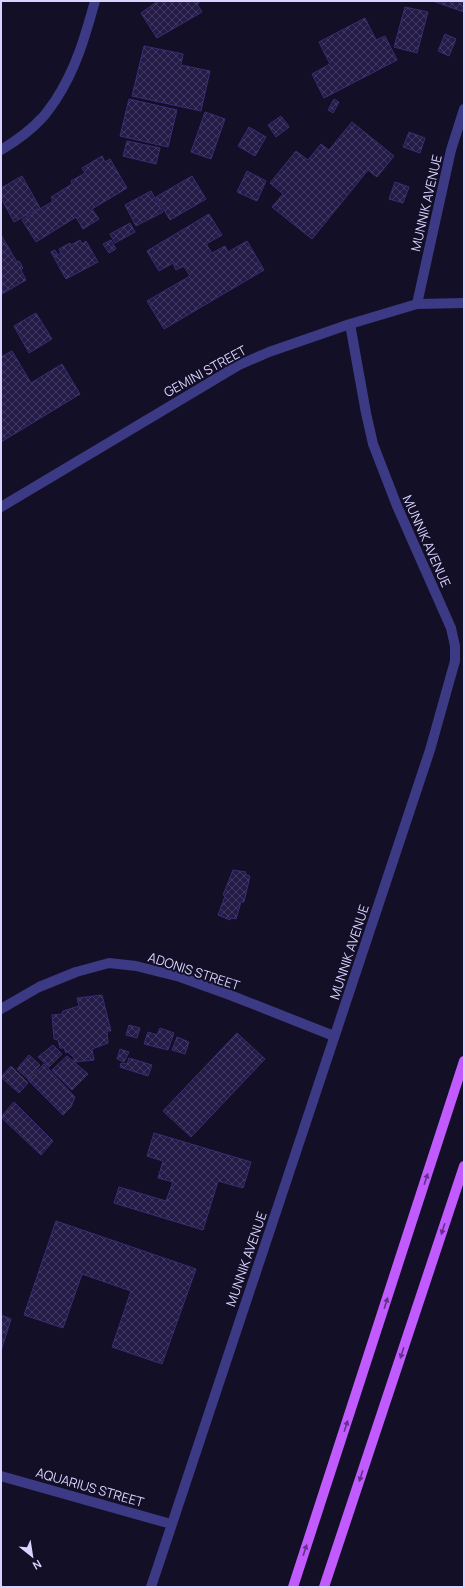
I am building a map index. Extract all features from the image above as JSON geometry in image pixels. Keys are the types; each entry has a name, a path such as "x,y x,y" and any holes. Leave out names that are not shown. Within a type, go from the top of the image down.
{"main road":[{"path":"294,1587 464,1061"},
{"path":"324,1587 464,1166"}],"street":[{"path":"1,150 24,134 44,117 57,97 71,74 83,44 95,1"},
{"name":"MUNNIK AVENUE","path":"417,304 451,150 464,109"},
{"name":"GEMINI STREET","path":"1,507 239,365 268,352 350,324 417,304 464,303"},
{"name":"MUNNIK AVENUE","path":"151,1587 430,750 455,661 455,646 452,628 397,506 373,444 350,324"},
{"name":"ADONIS STREET","path":"1,1009 39,987 76,972 109,963 136,966 180,977 334,1036"},
{"name":"AQUARIUS STREET","path":"1,1476 171,1524"}],"building":[{"path":"158,1 201,1 197,4 202,12 157,38 141,13"},
{"path":"433,1 464,1 464,12"},
{"path":"405,7 428,12 417,53 394,47"},
{"path":"365,18 376,40 385,36 397,60 324,98 312,74 330,64 319,42"},
{"path":"445,34 456,39 449,56 438,51"},
{"path":"144,46 183,54 181,65 210,71 201,111 132,96"},
{"path":"129,99 177,110 168,147 120,136"},
{"path":"334,99 339,102 333,113 328,110"},
{"path":"205,112 225,119 211,159 191,152"},
{"path":"281,116 289,127 276,137 268,125"},
{"path":"352,122 394,156 377,177 368,170 312,239 272,207 283,194 270,183 296,151 308,160 321,144 329,150"},
{"path":"249,127 266,137 255,156 238,146"},
{"path":"409,132 425,138 420,153 403,147"},
{"path":"127,141 160,148 156,164 123,156"},
{"path":"102,156 105,162 110,159 127,188 92,209 99,219 83,229 76,217 36,242 22,220 53,201 51,197 72,184 71,181 85,173 82,168"},
{"path":"247,171 266,181 257,201 237,192"},
{"path":"22,176 40,208 14,222 1,198 1,188"},
{"path":"192,176 206,199 170,220 156,197"},
{"path":"395,182 409,187 403,203 389,199"},
{"path":"151,191 163,212 136,226 125,205"},
{"path":"209,214 222,235 206,244 212,253 225,246 228,252 247,241 264,270 164,329 147,301 190,276 184,266 176,270 173,263 159,271 147,251"},
{"path":"130,223 135,232 115,243 110,234"},
{"path":"1,235 17,262 19,261 23,268 21,270 26,280 2,294"},
{"path":"80,240 82,244 86,241 98,262 66,279 51,252 55,250 58,255 61,253 59,249"},
{"path":"111,240 116,249 109,253 103,244"},
{"path":"36,313 52,339 29,353 14,326"},
{"path":"12,351 31,383 62,364 80,394 1,442 1,357"},
{"path":"233,870 246,872 245,874 250,876 244,902 241,902 236,919 231,918 230,920 218,915 225,896 223,895"},
{"path":"102,995 111,1031 107,1031 108,1043 92,1049 94,1060 74,1062 74,1058 66,1051 66,1053 64,1048 60,1048 58,1040 54,1039 52,1015 62,1014 63,1011 79,1006 77,998"},
{"path":"129,1025 140,1028 137,1038 126,1035"},
{"path":"160,1028 174,1033 168,1050 144,1044 148,1032 157,1035"},
{"path":"237,1033 265,1059 191,1137 163,1111"},
{"path":"177,1037 189,1042 185,1054 172,1050"},
{"path":"53,1045 62,1054 49,1067 38,1057"},
{"path":"120,1049 129,1052 124,1062 117,1059"},
{"path":"29,1055 40,1065 28,1079 17,1069"},
{"path":"67,1056 88,1074 72,1090 52,1070"},
{"path":"129,1058 152,1065 148,1076 120,1067 121,1063 127,1064"},
{"path":"44,1064 75,1097 71,1107 63,1115 28,1080"},
{"path":"11,1066 28,1083 19,1093 1,1077"},
{"path":"14,1102 53,1141 41,1155 1,1117"},
{"path":"154,1133 251,1162 243,1188 218,1181 203,1230 114,1203 119,1187 166,1201 173,1182 158,1178 163,1161 147,1156"},
{"path":"56,1221 196,1269 162,1364 112,1347 131,1291 82,1274 63,1328 24,1315"},
{"path":"1,1315 11,1319 1,1351"}]}
